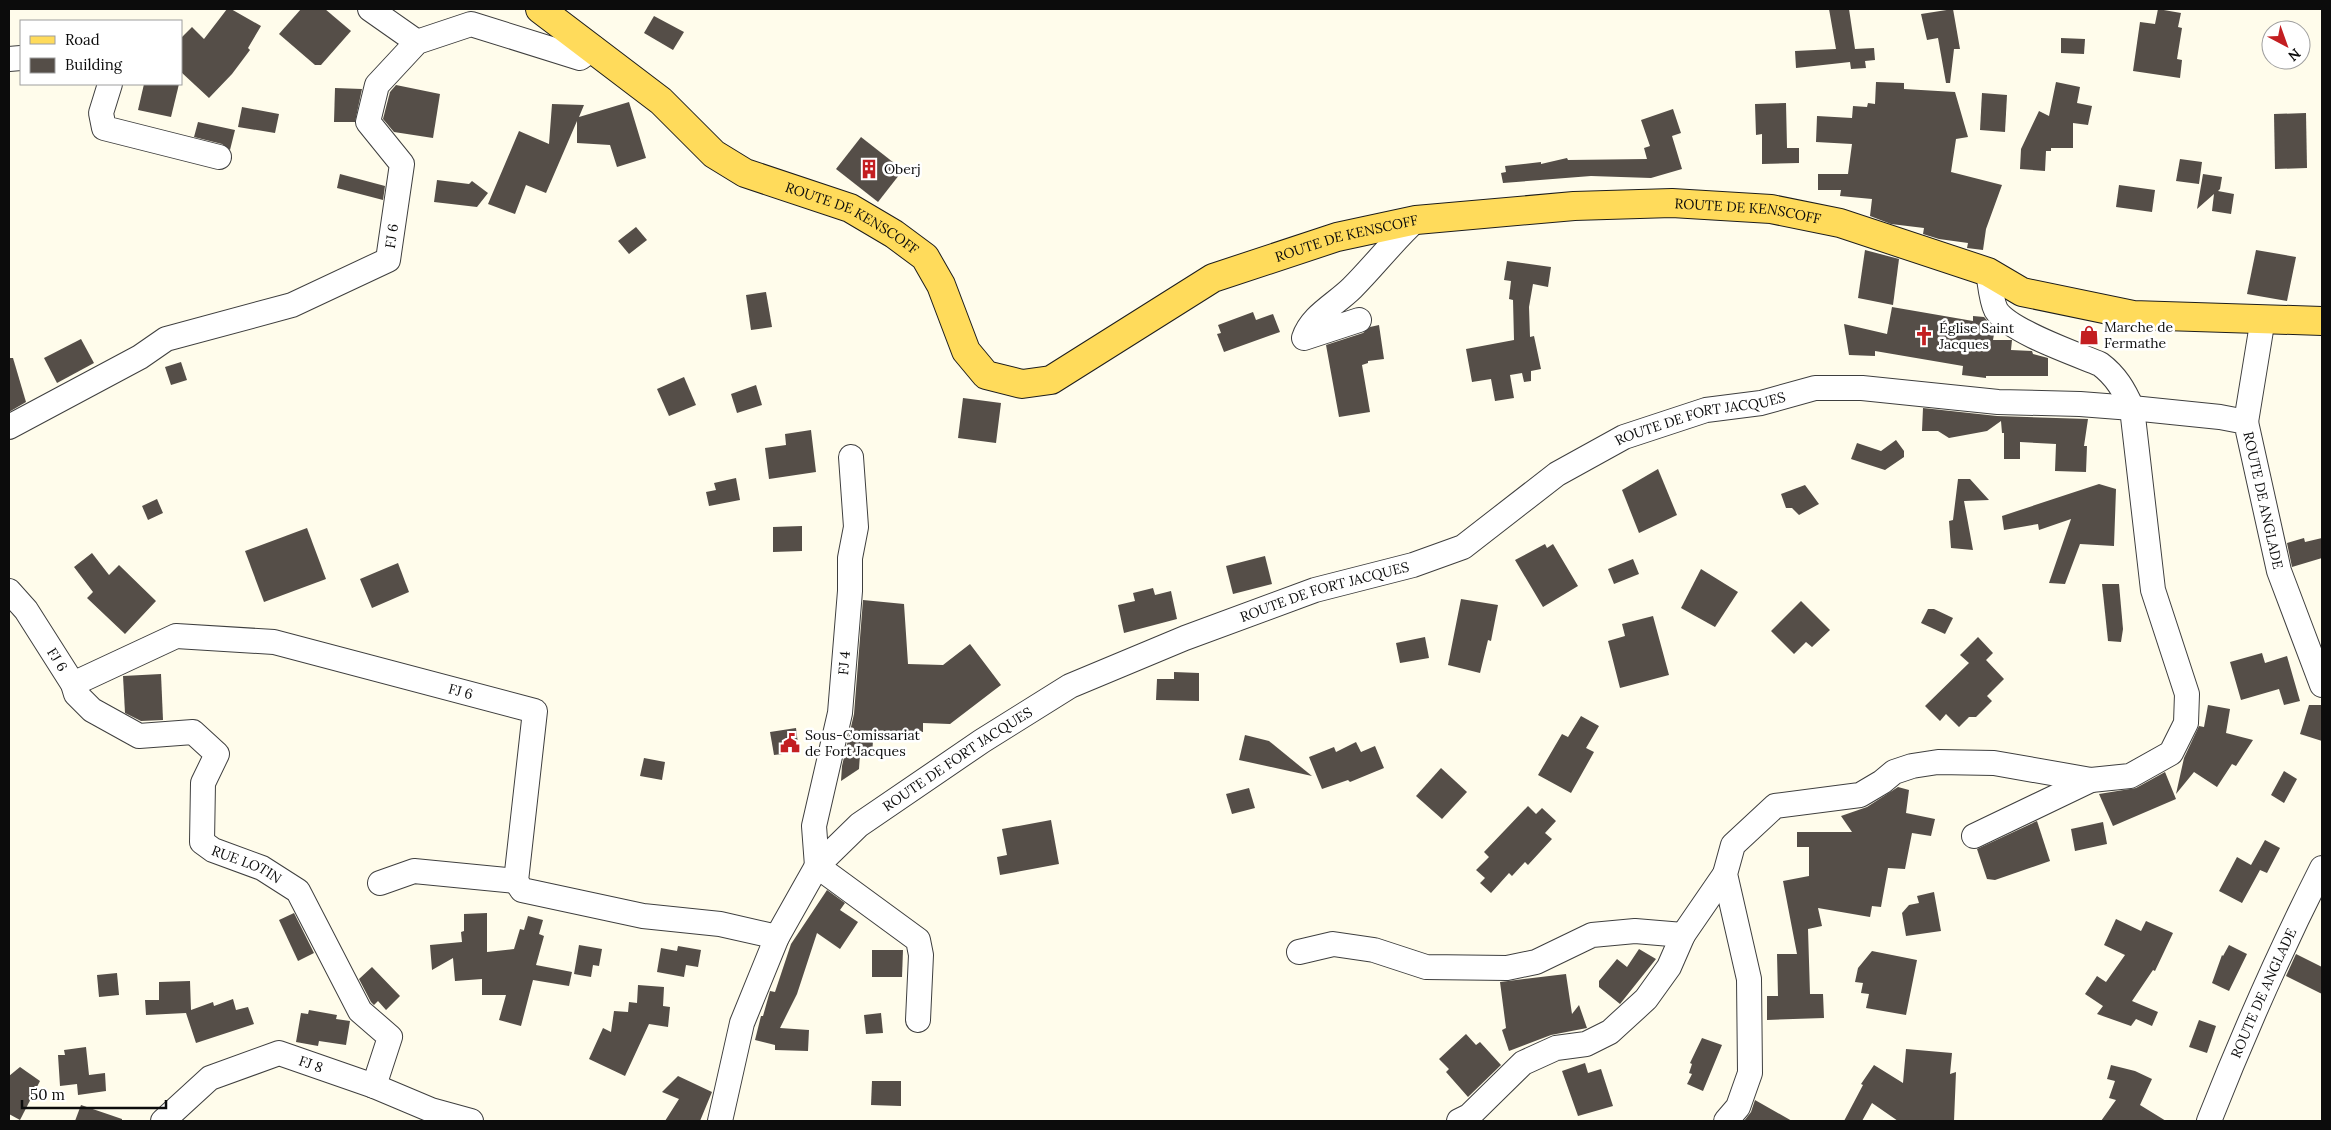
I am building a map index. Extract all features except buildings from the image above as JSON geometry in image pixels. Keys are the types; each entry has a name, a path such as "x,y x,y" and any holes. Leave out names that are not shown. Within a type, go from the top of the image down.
{"main road":[{"name":"ROUTE DE KENSCOFF","path":"540,9 661,100 714,154 744,173 850,208 894,234 925,257 941,285 966,351 986,375 1022,384 1051,380 1213,278 1337,237 1416,220 1574,206 1672,203 1771,209 1840,223 1988,272 2022,292 2133,315 2322,321"}],"street":[{"path":"370,9 417,42"},
{"name":"FJ 6","path":"9,427 140,357 166,339 292,305 388,260 402,164 368,122 377,85 417,42 471,24 580,58 594,48"},
{"path":"110,85 101,113 104,128 219,157"},
{"path":"1359,320 1304,338 1308,327 1352,289 1393,241 1416,220"},
{"path":"1459,1121 1469,1116 1523,1063 1556,1048 1586,1044 1610,1032 1646,1000 1669,967 1683,935 1725,874 1733,845 1775,806 1860,795 1882,782 1894,772 1912,766 1938,762 1994,763 2091,780 2130,776 2171,753 2186,723 2186,694 2153,590 2132,408 2120,384 2111,372 2100,364 2022,330 2010,323 1996,310 1988,272"},
{"path":"2246,422 2263,318"},
{"name":"ROUTE DE FORT JACQUES","path":"720,1121 742,1023 777,937 818,866 859,825 982,741 1070,686 1185,638 1315,590 1413,566 1462,547 1557,474 1624,437 1706,410 1761,403 1815,388 1862,388 1998,402 2080,404 2132,408"},
{"name":"ROUTE DE ANGLADE","path":"2132,408 2220,417 2246,422 2279,571 2322,685"},
{"name":"FJ 4","path":"818,866 814,826 840,713 850,591 850,558 856,527 851,457"},
{"name":"FJ 6","path":"9,591 26,610 73,684 176,636 274,642 535,711 516,881"},
{"name":"RUE LOTIN","path":"73,684 76,694 92,710 138,736 193,732 217,754 203,783 202,842 213,850 262,868 298,891 360,1011 390,1037 374,1086"},
{"path":"1974,836 2091,780"},
{"path":"818,866 918,940 921,955 918,1020"},
{"name":"ROUTE DE ANGLADE","path":"2209,1121 2238,1047 2286,939 2322,868"},
{"path":"380,883 414,871 516,881 522,890 643,916 720,924 777,937"},
{"path":"1725,874 1749,979 1750,1064 1750,1073 1738,1108 1726,1121"},
{"path":"1299,952 1333,944 1374,950 1426,967 1507,968 1536,962 1592,935 1635,931 1683,935"},
{"name":"FJ 8","path":"164,1121 210,1078 279,1053 374,1086 431,1110 471,1121"}],"place":[{"name":"Oberj","path":"869,169"},
{"name":"Marche de Fermathe","path":"2089,335"},
{"name":"Église Saint Jacques","path":"1924,336"},
{"name":"Sous-Comissariat de Fort Jacques","path":"790,743"}]}
